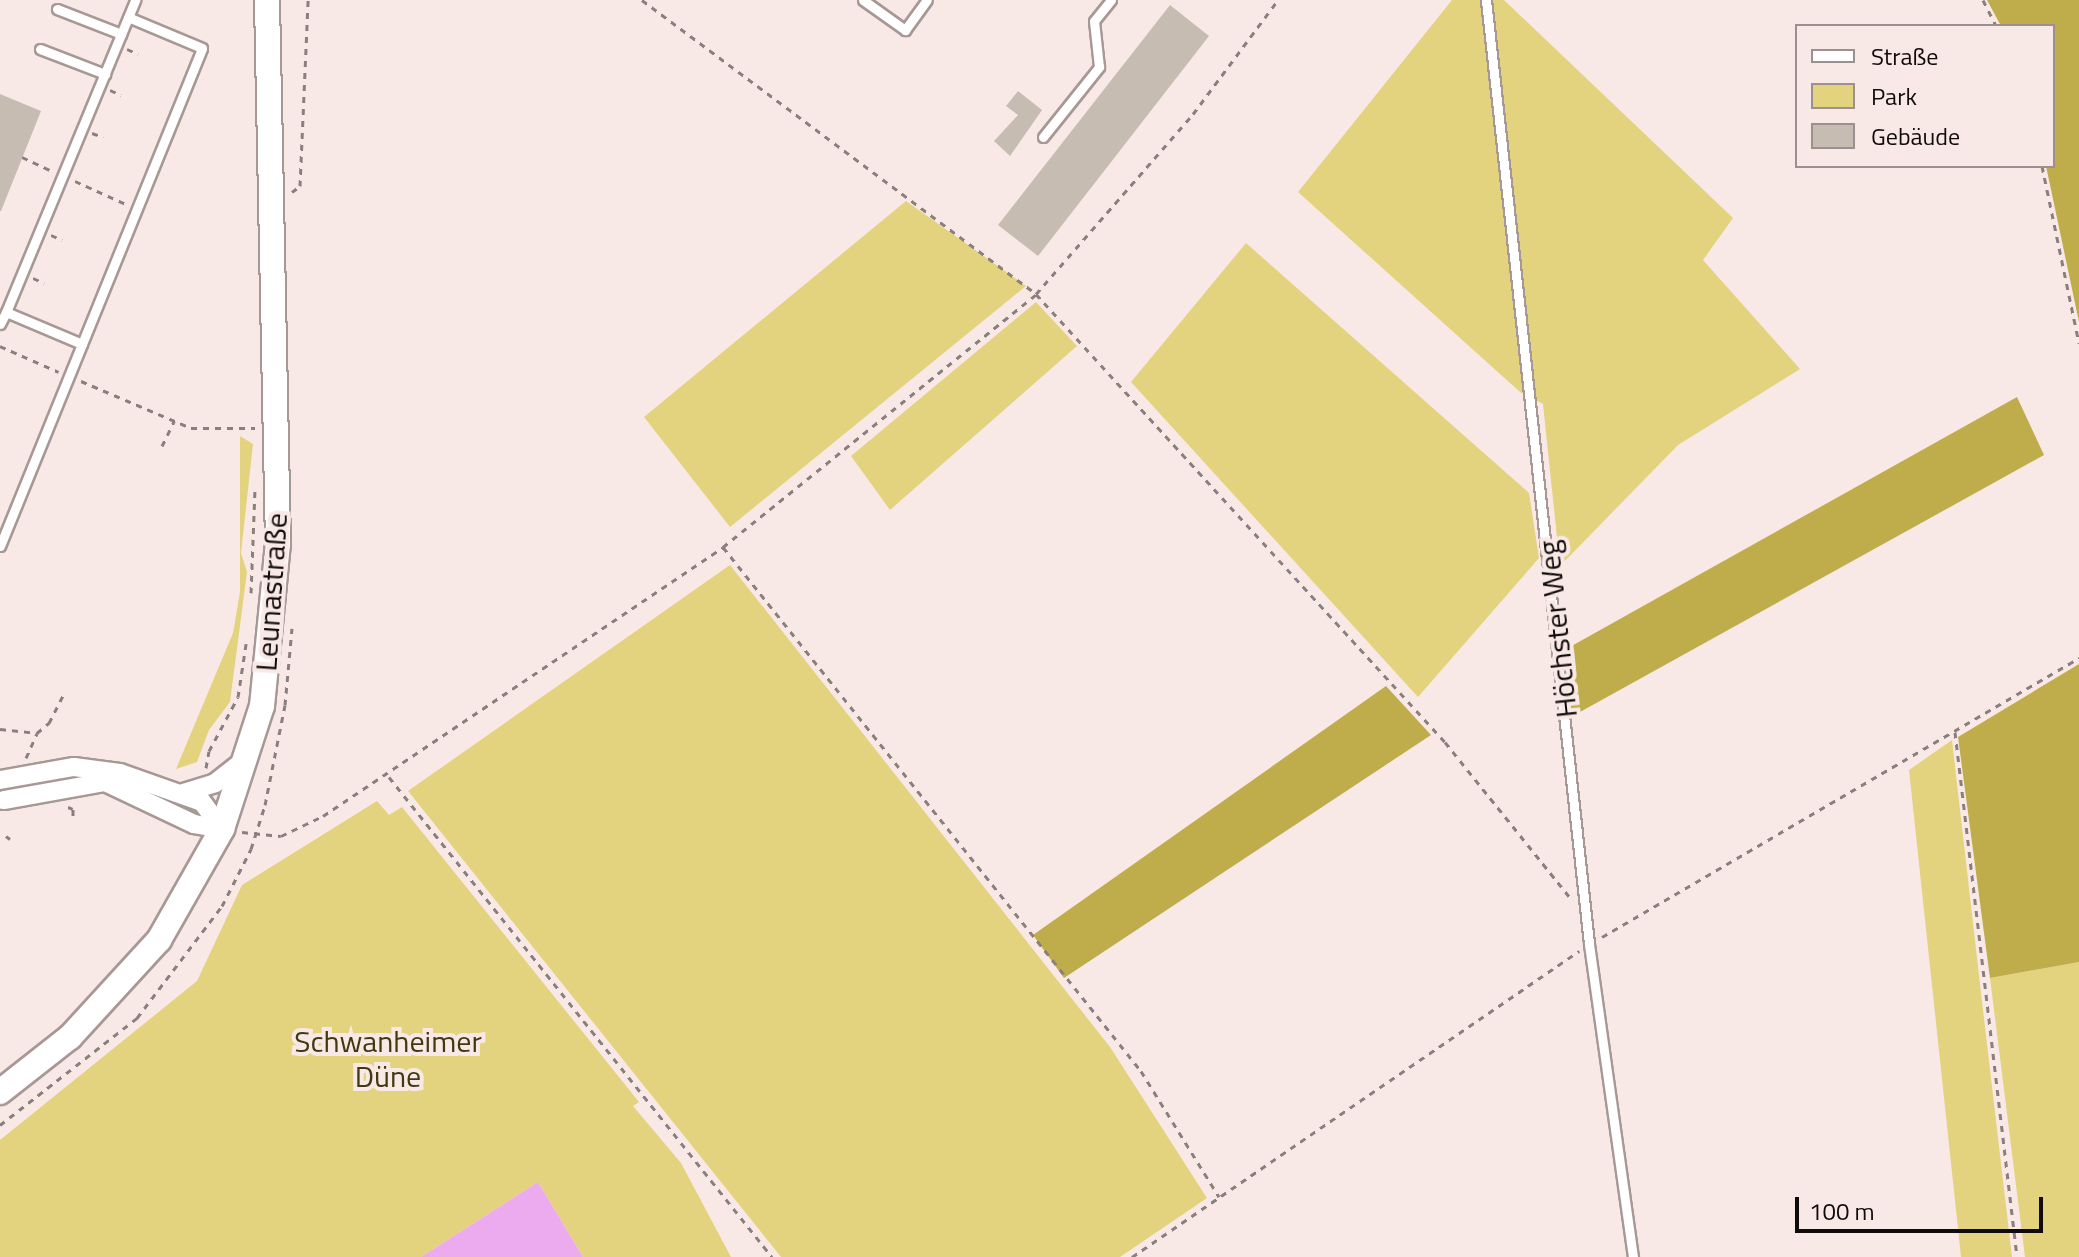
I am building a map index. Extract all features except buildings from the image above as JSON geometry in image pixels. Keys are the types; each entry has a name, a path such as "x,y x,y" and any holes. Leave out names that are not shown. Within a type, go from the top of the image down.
{"main road":[{"name":"Leunastraße","path":"0,1092 70,1037 129,978 178,909 222,829 249,755 269,657 278,544 267,0"}],"street":[{"path":"183,793 215,783 249,755"},
{"path":"1,794 87,766 183,793 210,808 222,829"},
{"path":"1,794 105,782 194,824 222,829"}],"lane":[{"path":"0,324 135,0"},
{"path":"863,0 905,30 927,0"},
{"path":"1043,137 1099,67 1094,21 1111,0"},
{"name":"Höchster Weg","path":"1486,0 1590,922 1589,944 1633,1257"},
{"path":"57,9 121,34"},
{"path":"0,546 202,48 128,17"},
{"path":"40,49 105,74"},
{"path":"6,312 82,344"}],"path":[{"path":"289,194 300,186 308,0"},
{"path":"642,0 1036,294 1445,742 1590,922"},
{"path":"256,833 296,832 389,777 723,547 1036,294 1193,114 1278,0"},
{"path":"1983,0 1995,24"},
{"path":"22,157 137,209"},
{"path":"2042,168 2079,343"},
{"path":"0,346 191,428 259,428 260,415"},
{"path":"162,446 174,421"},
{"path":"250,604 256,478"},
{"path":"723,547 1141,1071 1219,1197"},
{"path":"206,769 209,751 238,697 248,631"},
{"path":"1132,1257 1589,944 2079,658"},
{"path":"23,765 37,733 49,723 64,694"},
{"path":"0,729 37,733"},
{"path":"1955,732 2017,1257"},
{"path":"389,777 772,1257"},
{"path":"0,1125 109,1044 162,990 222,906 256,833 265,805"}],"green space":[{"path":"1452,0 1504,0 1733,218 1703,260 1800,369 1678,445 1560,566 1543,404 1520,392 1298,192"},
{"path":"906,201 1026,286 730,527 644,417"},
{"path":"1246,243 1529,493 1539,558 1418,697 1131,382"},
{"path":"1036,302 1077,346 890,510 851,456"},
{"path":"240,436 253,444 241,553 247,572 230,702 209,730 197,762 176,769 233,633 240,592"},
{"path":"730,565 1110,1047 1207,1198 1120,1257 781,1257 408,791"},
{"path":"1952,740 2012,1257 1961,1257 1909,770"},
{"name":"Schwanheimer Düne","path":"377,801 389,815 402,807 639,1102 633,1106 681,1163 731,1257 583,1257 538,1182 421,1257 0,1257 0,1140 197,981 242,885"},
{"path":"2079,962 2079,1257 2025,1257 1990,978"}],"shaded area":[{"path":"1987,0 2079,0 2079,322 2046,168 2055,168 2055,24 2000,24"},
{"path":"2017,397 2044,455 1571,717 1568,648"},
{"path":"2079,664 2079,962 1990,978 1958,737"},
{"path":"1386,686 1431,735 1064,978 1033,935"},
{"path":"538,1182 583,1257 421,1257"}]}
